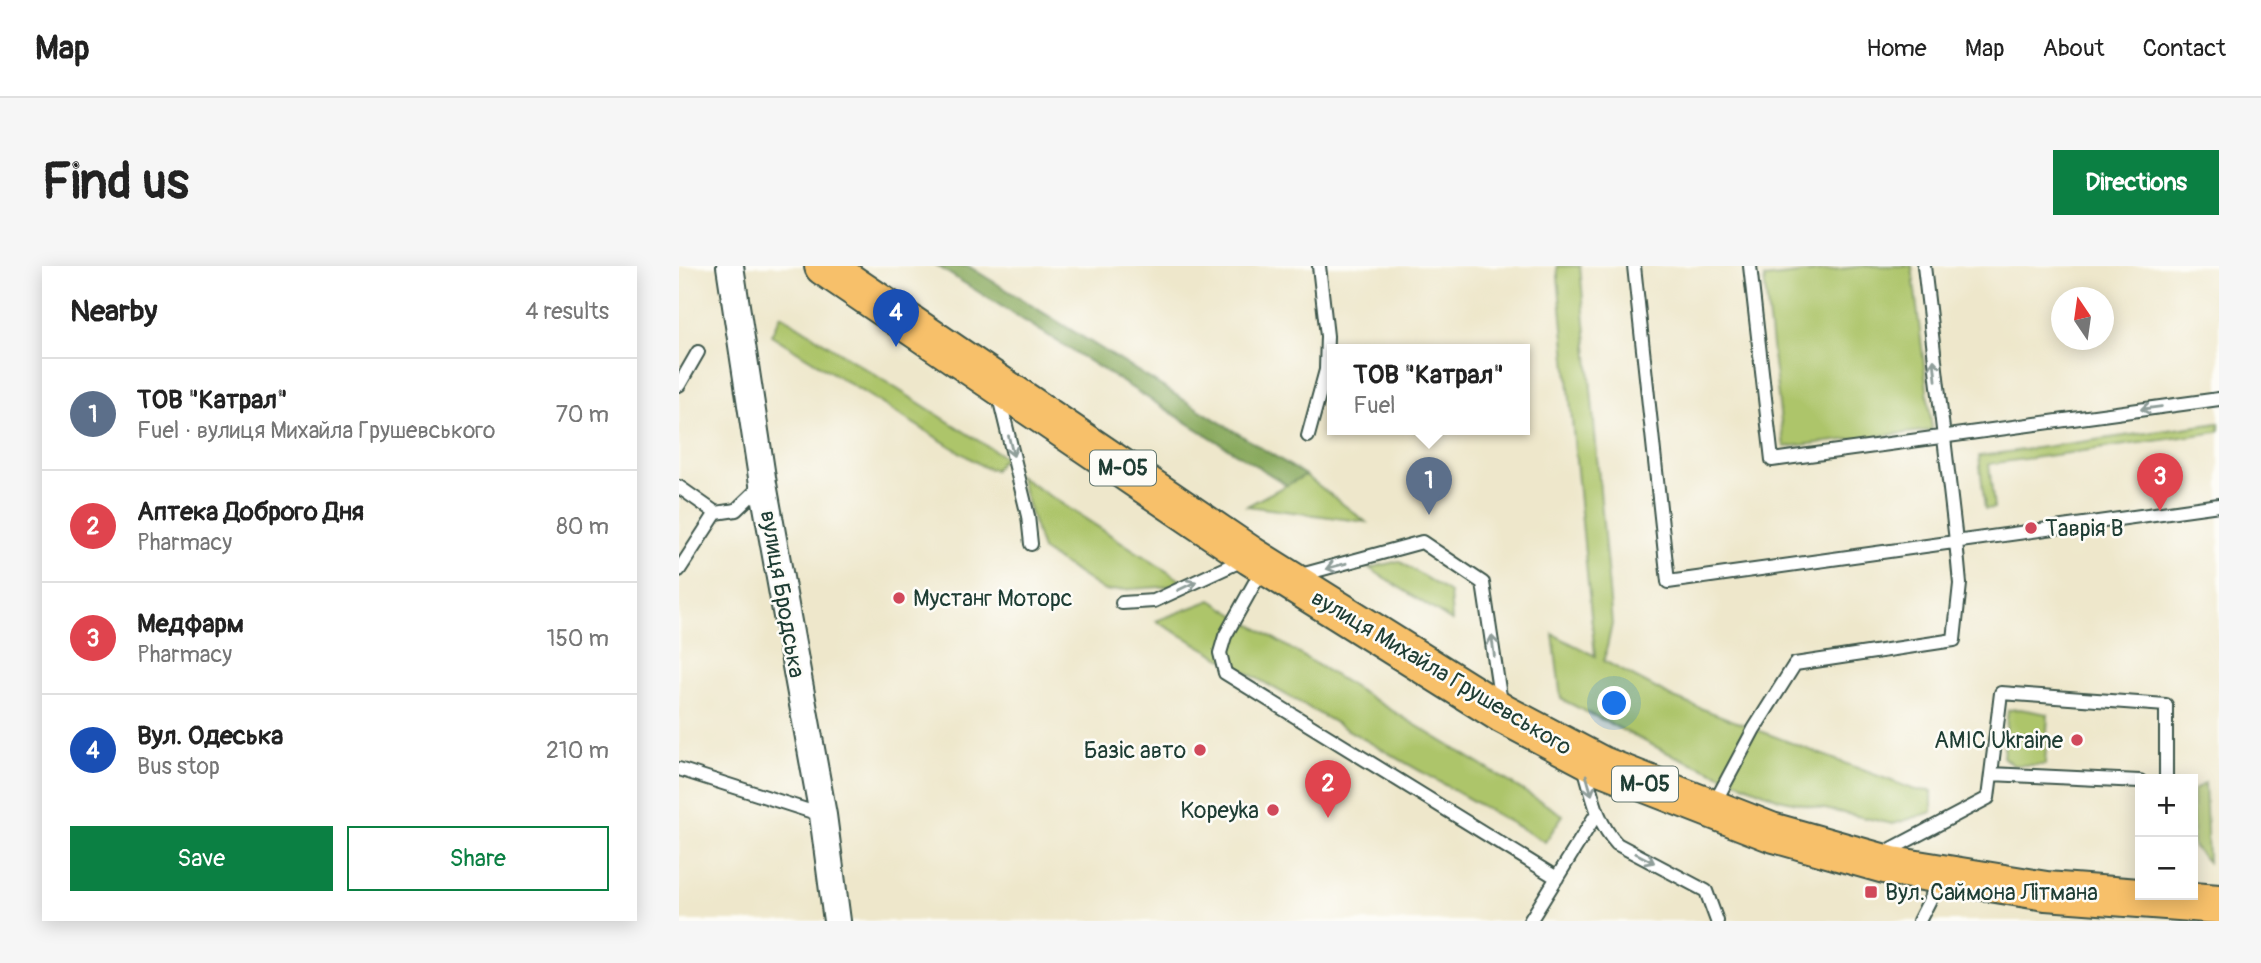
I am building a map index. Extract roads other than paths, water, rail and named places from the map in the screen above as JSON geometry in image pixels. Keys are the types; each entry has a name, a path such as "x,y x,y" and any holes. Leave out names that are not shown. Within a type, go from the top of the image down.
{"main road":[{"name":"вулиця Михайла Грушевського","path":"824,266 995,379 1268,566 1503,714 1581,756 1710,810 1793,839 1869,860 1942,876 2046,891 2203,899"}],"street":[{"name":"вулиця Бродська","path":"730,266 763,484 823,815 837,921"}],"lane":[{"path":"1308,436 1326,370 1327,336 1319,266"},
{"path":"1634,266 1668,582 2219,505"},
{"path":"1750,266 1772,460 2219,399"},
{"path":"1710,810 1754,729 1795,664 1954,640 1960,584 1924,266"},
{"path":"679,385 698,352"},
{"path":"995,379 1028,516 1031,544"},
{"path":"679,486 716,513 736,510 763,484"},
{"path":"679,570 716,513"},
{"path":"1122,603 1154,601 1268,566 1422,542 1483,583 1503,714"},
{"path":"1268,566 1225,636 1220,653 1225,673 1557,878"},
{"path":"1869,860 1988,798 2001,693 2166,705 2166,774"},
{"path":"1581,756 1597,813 1607,833 1617,844 1706,891 1713,918"},
{"path":"679,769 823,815"},
{"path":"1991,774 2135,781"},
{"path":"1530,921 1597,813"},
{"path":"1919,921 1942,876"}],"place":[{"name":"Вул. Одеська","path":"896,347"},
{"name":"Медфарм","path":"2160,511"},
{"name":"ТОВ \"Катрал\"","path":"1429,515"},
{"name":"Таврія В","path":"2031,528"},
{"name":"Мустанг Моторс","path":"899,598"},
{"name":"AMIC Ukraine","path":"2077,740"},
{"name":"Базіс авто","path":"1200,750"},
{"name":"Kopeyka","path":"1273,810"},
{"name":"Аптека Доброго Дня","path":"1328,818"},
{"name":"Вул. Саймона Літмана","path":"1871,892"}]}
